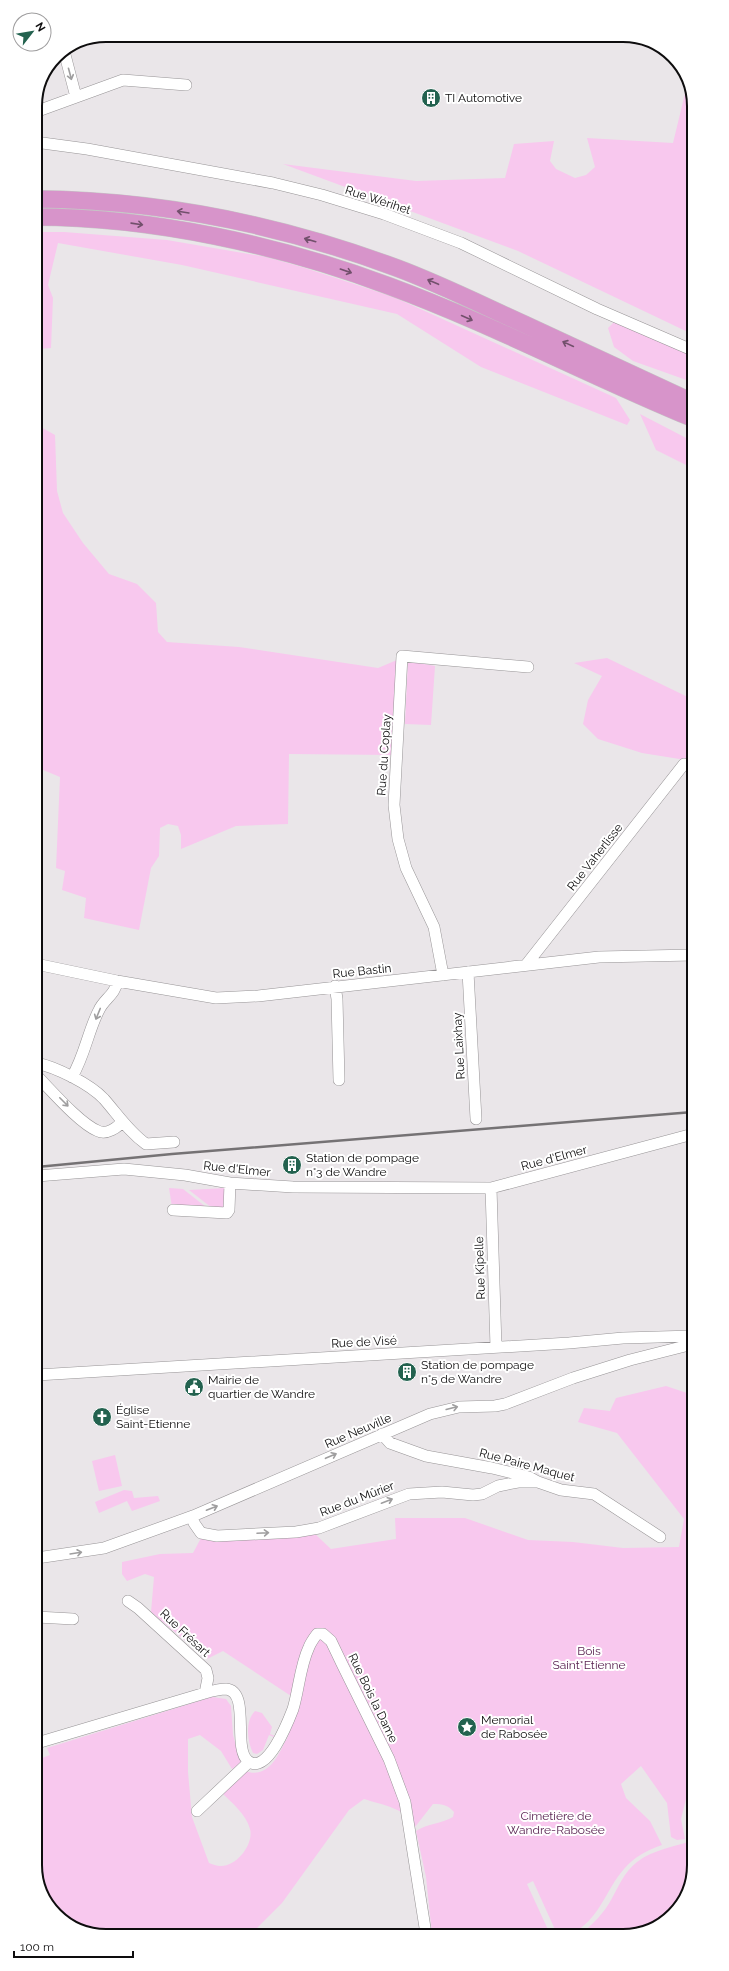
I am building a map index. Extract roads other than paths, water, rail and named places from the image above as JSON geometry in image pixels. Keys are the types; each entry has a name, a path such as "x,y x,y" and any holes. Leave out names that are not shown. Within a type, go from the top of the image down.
{"highway":[{"path":"42,190 86,194 120,204"},
{"path":"42,199 120,204 175,211 240,222 314,241 370,258 451,290 687,400"},
{"path":"42,216 98,220 155,227 239,241 333,266 389,286 456,313 634,394 687,416"},
{"path":"42,226 64,226 98,220"},
{"path":"624,371 687,389"},
{"path":"634,394 687,426"}],"street":[{"path":"66,57 76,97"},
{"path":"42,109 123,80 186,85"},
{"name":"Rue Wérihet","path":"42,143 87,149 273,183 322,195 384,214 462,243 596,309 687,348"},
{"name":"Rue du Coplay","path":"443,975 434,927 406,868 398,839 394,805 402,656 528,667"},
{"name":"Rue Vaherlisse","path":"526,966 684,764"},
{"name":"Rue Bastin","path":"42,965 117,981 216,998 258,996 599,957 687,955"},
{"name":"Rue Laixhay","path":"468,972 476,1119"},
{"path":"72,1077 80,1063 98,1010 111,995 117,981"},
{"path":"335,986 337,999 339,1080"},
{"path":"42,1064 48,1065 72,1077 103,1097 134,1136 146,1144 174,1142"},
{"path":"42,1081 82,1121 98,1131 103,1132 113,1130 119,1126 122,1121"},
{"name":"Rue d'Elmer","path":"42,1176 124,1169 185,1175 230,1183 293,1187 491,1188 687,1136"},
{"path":"172,1210 227,1213 229,1210 230,1183"},
{"name":"Rue Kipelle","path":"491,1188 496,1347"},
{"name":"Rue de Visé","path":"42,1375 569,1343 623,1338 687,1336"},
{"name":"Rue Neuville","path":"42,1557 104,1548 192,1516 430,1414 459,1407 495,1406 505,1404 573,1378 630,1360 687,1346"},
{"name":"Rue Paire Maquet","path":"382,1434 390,1443 426,1456 492,1468 529,1477 538,1482 562,1490 594,1494 660,1537"},
{"name":"Rue du Mûrier","path":"192,1516 194,1523 201,1533 217,1536 296,1532 319,1528 409,1494 442,1492 473,1495 482,1494 498,1486 518,1482 538,1482"},
{"name":"Rue Frésart","path":"128,1601 138,1608 206,1670 208,1678 205,1693"},
{"path":"42,1617 73,1618"},
{"name":"Rue Bois la Dame","path":"249,1762 257,1763 265,1761 276,1746 293,1709 308,1647 317,1634 323,1634 334,1647 386,1752 405,1802 425,1929"},
{"path":"42,1742 205,1693 226,1689 235,1694 238,1702 242,1751 249,1762 197,1811"}],"railway":[{"path":"42,1167 172,1154 687,1112"}],"place":[{"name":"TI Automotive","path":"431,98"},
{"name":"Station de pompage n°3 de Wandre","path":"292,1165"},
{"name":"Station de pompage n°5 de Wandre","path":"407,1372"},
{"name":"Mairie de quartier de Wandre","path":"194,1387"},
{"name":"Église Saint-Etienne","path":"102,1417"},
{"name":"Memorial de Rabosée","path":"467,1727"}],"park label":[{"name":"Bois Saint*Etienne","path":"589,1658"},
{"name":"Cimetière de Wandre-Rabosée","path":"556,1823"}]}
